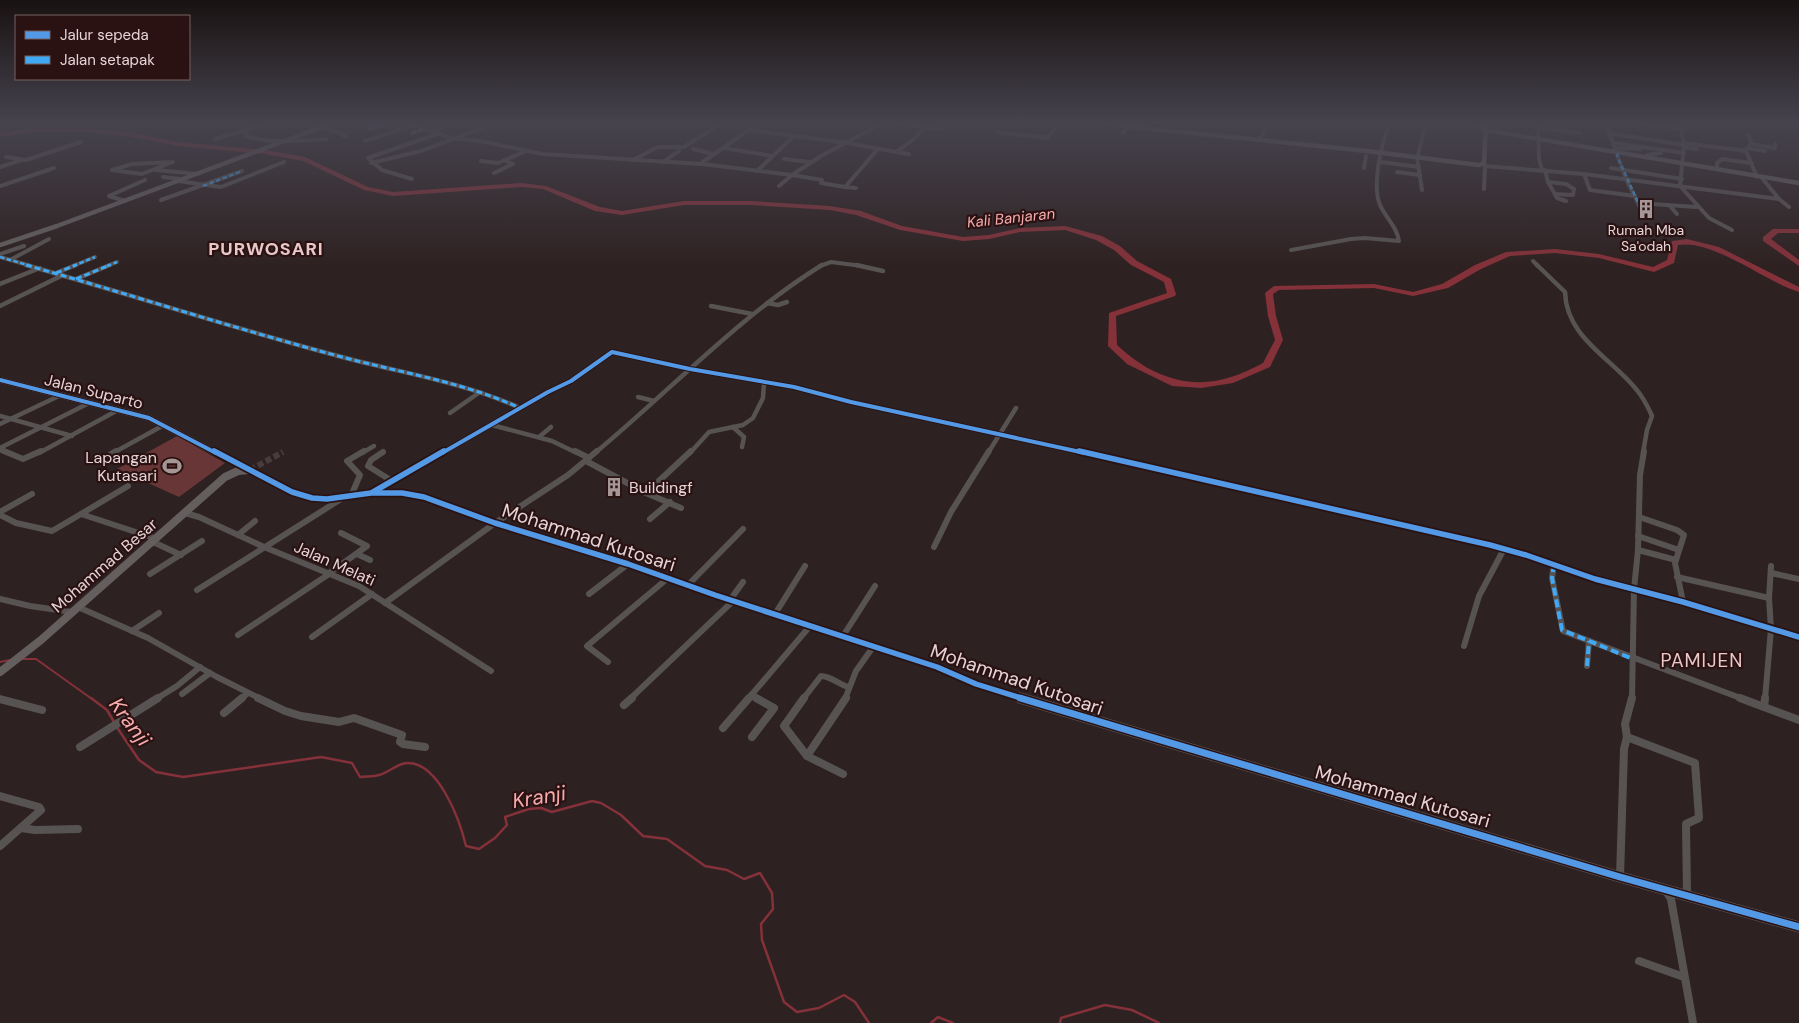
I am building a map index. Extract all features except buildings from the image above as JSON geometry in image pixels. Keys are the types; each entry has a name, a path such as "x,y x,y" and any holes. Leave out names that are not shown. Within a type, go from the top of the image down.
{"street":[{"path":"0,186 43,172"},
{"path":"125,172 143,174 150,172"},
{"path":"174,172 198,174"},
{"path":"0,245 204,172"},
{"path":"161,200 240,172"},
{"path":"163,178 181,180 203,186 221,187 259,172"},
{"path":"390,172 412,179"},
{"path":"761,172 822,180 821,183 826,185 856,188"},
{"path":"779,186 797,172"},
{"path":"845,187 858,172"},
{"path":"1291,250 1351,238 1399,241 1395,226 1378,202 1380,172"},
{"path":"1397,172 1420,175"},
{"path":"1420,172 1422,190"},
{"path":"1483,172 1484,189"},
{"path":"1544,172 1557,198 1566,201"},
{"path":"1561,172 1779,198"},
{"path":"1623,172 1641,209"},
{"path":"1638,172 1682,179"},
{"path":"1680,186 1682,172"},
{"path":"1725,172 1799,183"},
{"path":"1757,172 1760,178 1789,207"},
{"path":"764,177 769,173"},
{"path":"1584,174 1590,190 1635,196"},
{"path":"125,201 109,196 145,180"},
{"path":"1548,182 1566,184 1574,189 1573,195 1555,194"},
{"path":"1680,186 1696,207 1716,224 1732,230"},
{"path":"1611,193 1614,199"},
{"path":"1638,203 1696,207"},
{"path":"1670,206 1677,214"},
{"path":"10,260 32,246 49,239"},
{"path":"0,255 24,246"},
{"path":"0,255 10,260 332,354 480,392 520,408"},
{"path":"56,273 95,257"},
{"path":"1533,261 1566,292 1564,303 1567,314 1599,355 1636,389 1649,410 1651,421 1646,430 1640,475 1640,517 1634,589 1632,702 1625,724 1620,877"},
{"path":"76,279 118,262"},
{"path":"385,603 495,523 553,485 588,459 752,314 802,277 823,264 840,262 883,270"},
{"path":"0,284 40,268"},
{"path":"0,306 63,275"},
{"path":"767,303 778,305 787,302"},
{"path":"710,306 752,314"},
{"path":"371,493 383,489 392,481 571,381 609,353 620,354 764,384 794,387 851,402 1166,470 1504,549 1554,564 1594,581 1683,602 1799,637"},
{"name":"Jalan Suparto","path":"0,380 149,418 231,461"},
{"path":"646,493 657,481 676,467 708,432 743,425 753,418 763,398 764,384"},
{"path":"450,413 480,392"},
{"path":"0,424 60,395"},
{"path":"638,397 654,401"},
{"path":"0,449 89,403"},
{"path":"934,547 951,512 1016,408"},
{"path":"0,449 26,459 118,410"},
{"path":"0,416 72,436"},
{"path":"111,454 164,425"},
{"path":"492,425 539,437 588,459 646,493 681,508"},
{"path":"539,437 551,427"},
{"path":"733,427 744,437 742,447"},
{"path":"196,590 348,496 360,475 347,462 374,446"},
{"path":"383,452 370,460 368,466 392,481"},
{"path":"224,478 231,467 231,461"},
{"name":"Mohammad Kutosari","path":"231,461 292,492 312,498 326,499 371,493 402,493 424,497 495,523 628,564 937,667 976,684 1104,724 1549,854 1620,877 1665,890 1687,894 1799,927"},
{"path":"224,478 238,471 250,470"},
{"name":"Mohammad Besar","path":"0,672 155,540 224,478"},
{"path":"32,494 0,513 16,523 52,531 128,486"},
{"path":"650,519 670,502"},
{"name":"Jalan Melati","path":"185,513 199,517 264,547 359,586 491,671"},
{"path":"80,514 155,540 181,555"},
{"path":"1640,517 1681,533 1684,537 1676,560 1677,577 1683,602"},
{"path":"238,535 255,521"},
{"path":"688,585 743,529"},
{"path":"238,635 357,554 366,545 341,533"},
{"path":"1638,536 1679,550"},
{"path":"150,574 202,541"},
{"path":"1464,646 1479,596 1504,549"},
{"path":"1638,550 1676,560"},
{"path":"357,554 370,560"},
{"path":"589,594 628,564"},
{"path":"1554,564 1552,578 1562,630 1799,720"},
{"path":"774,614 805,566"},
{"path":"1764,707 1771,629 1769,598 1771,569 1799,579"},
{"path":"1677,577 1769,598"},
{"path":"608,662 589,649 588,646 668,578"},
{"path":"624,705 732,600 743,582"},
{"path":"843,636 875,586"},
{"path":"312,637 372,594"},
{"path":"0,599 30,606 75,609 132,631 277,708 301,716 339,722 354,718 402,735 400,742 402,744 425,747"},
{"path":"132,631 159,613"},
{"path":"723,728 810,626"},
{"path":"1587,666 1589,641"},
{"path":"807,756 844,702 848,687 856,671 873,647"},
{"path":"80,747 164,694 200,667"},
{"path":"182,694 210,672"},
{"path":"843,774 807,756 784,726 821,676 826,676 838,684 848,687"},
{"path":"224,713 248,693"},
{"path":"751,695 774,708 752,738"},
{"path":"0,699 42,710"},
{"path":"1626,737 1696,763 1699,818 1686,824 1687,894"},
{"path":"0,796 40,808 40,812 0,846"},
{"path":"21,828 34,832 58,828 78,829"},
{"path":"1665,890 1671,899 1693,1023"},
{"path":"1639,961 1684,978"}],"shaded area":[{"name":"Lapangan Kutasari","path":"177,436 225,463 179,497 117,469"}],"waterway":[{"name":"Kali Banjaran","path":"331,172 366,189 393,194 521,185 544,187 598,209 622,213 684,203 751,203 830,208 858,213 900,228 963,239 989,237 1020,230 1065,228 1099,238 1117,248 1134,263 1168,281 1172,294 1112,315 1113,346 1130,362 1172,383 1201,385 1233,380 1267,365 1279,340 1272,316 1269,293 1277,288 1374,286 1413,294 1445,286 1478,267 1509,254 1555,251 1599,256 1654,270 1671,261 1675,243 1687,241 1716,249 1799,290"},
{"name":"Kali Banjaran","path":"1799,231 1776,231 1766,239 1799,264"},
{"name":"Kranji","path":"22,659 36,659 92,699"},
{"name":"Kranji","path":"0,662 10,660"},
{"name":"Kranji","path":"91,698 107,710 114,722"},
{"name":"Kranji","path":"116,726 139,760 156,772 183,777 321,757 352,763 360,777 379,775 404,763 418,765 429,772 446,795 459,822 466,846 479,849 495,838 507,825 505,817 529,809 541,808 552,812 592,801 601,803 621,815 643,836 667,839 705,866 727,870 744,879 760,873 772,893 773,909 761,924 762,940 784,1002 797,1012 819,1008 844,995 855,1002 869,1023"},
{"name":"Kranji","path":"1060,1023 1061,1018 1105,1005 1132,1010 1159,1023"},
{"name":"Kranji","path":"931,1023 938,1017 953,1023"}],"tunnel":[{"path":"250,470 283,452"}],"marked path":[{"path":"203,186 240,172"},
{"path":"1623,172 1641,209"},
{"path":"0,257 342,357 478,390 520,408"},
{"path":"56,273 95,257"},
{"path":"76,279 117,262"},
{"path":"1554,564 1552,578 1562,630 1633,659"},
{"path":"1587,666 1589,641"}],"cycle path":[{"path":"373,492 548,392 571,381 612,352 690,369 794,387 851,402 1174,472 1490,545 1526,555 1595,579 1683,602 1799,637"},
{"path":"0,380 149,418 292,492 312,498 327,499 371,493 402,493 424,497 495,523 628,564 715,595 937,667 976,684 1104,724 1558,857 1620,877 1799,927"}],"place":[{"name":"Rumah Mba Sa'odah","path":"1646,209"},
{"name":"Lapangan Kutasari","path":"172,466"},
{"name":"Buildingf","path":"614,487"}],"district":[{"name":"PURWOSARI","path":"266,249"},
{"name":"PAMIJEN","path":"1702,660"}]}
